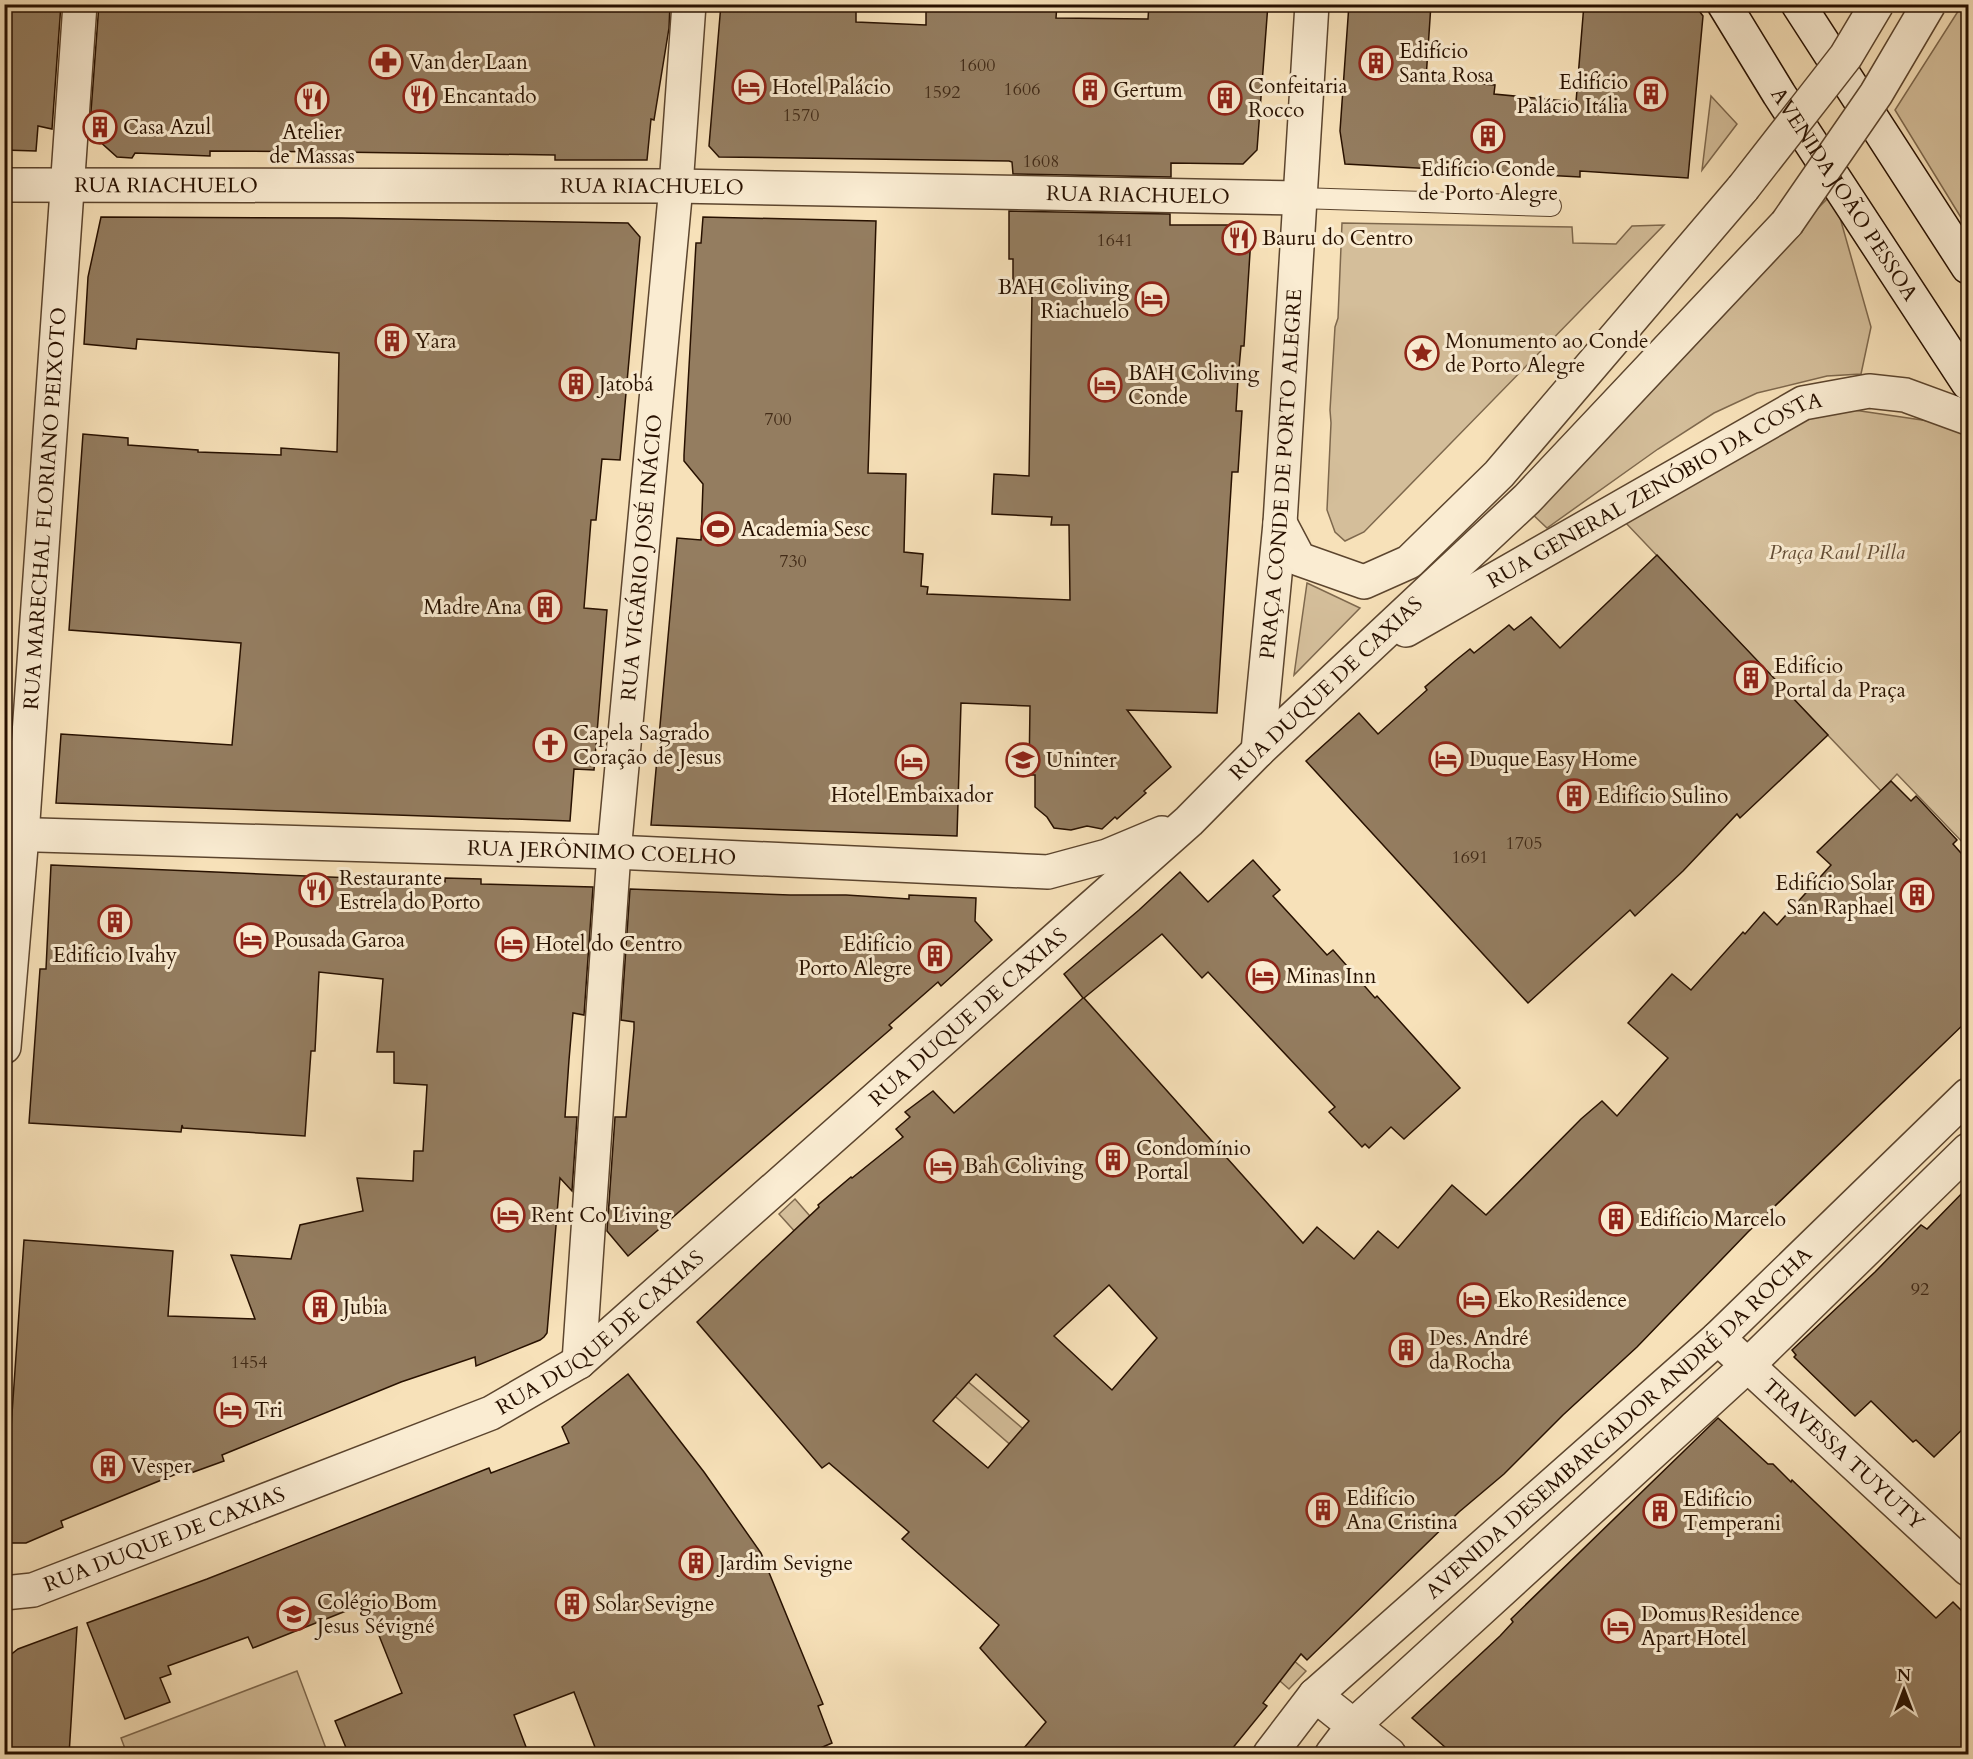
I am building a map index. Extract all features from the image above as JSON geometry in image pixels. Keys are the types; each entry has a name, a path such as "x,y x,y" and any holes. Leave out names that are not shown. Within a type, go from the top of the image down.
{"street":[{"name":"RUA MARECHAL FLORIANO PEIXOTO","path":"4,1047 13,835 80,4"},
{"name":"RUA VIGÁRIO JOSÉ INÁCIO","path":"579,1362 614,852 676,186 689,4"},
{"name":"PRAÇA CONDE DE PORTO ALEGRE","path":"1258,751 1280,523 1312,4"},
{"name":"AVENIDA JOÃO PESSOA","path":"1724,4 1773,86 1968,383"},
{"path":"1798,4 1968,267"},
{"name":"RUA DUQUE DE CAXIAS","path":"1280,523 1299,559 1364,582 1409,562 1499,474 1743,188 1846,56 1877,4"},
{"name":"RUA DUQUE DE CAXIAS","path":"4,1593 33,1590 491,1413 579,1362 1189,820 1258,751 1527,499 1787,223 1876,94 1929,4"},
{"name":"RUA RIACHUELO","path":"4,185 676,186 1299,198"},
{"name":"RUA GENERAL ZENÓBIO DA COSTA","path":"1357,658 1803,403 1869,391 1905,394 1968,418"},
{"name":"RUA JERÔNIMO COELHO","path":"13,835 614,852 1047,872 1107,856 1189,820"},
{"name":"AVENIDA DESEMBARGADOR ANDRÉ DA ROCHA","path":"1270,1755 1315,1695 1718,1338 1968,1095"},
{"name":"AVENIDA DESEMBARGADOR ANDRÉ DA ROCHA","path":"1332,1755 1354,1725 1747,1366 1968,1150"},
{"name":"TRAVESSA TUYUTY","path":"1718,1338 1968,1569"},
{"path":"1315,1695 1389,1755"}],"lane":[{"path":"1299,198 1551,206"}],"green space":[{"path":"1962,5 1968,5 1968,229 1895,110"},
{"path":"1711,96 1737,124 1702,170"},
{"path":"1833,193 1871,327 1861,374 1827,376 1757,393 1714,413 1658,449 1547,528 1528,510 1714,313"},
{"path":"1342,223 1572,227 1573,243 1616,244 1632,226 1664,225 1364,532 1345,541 1335,532 1327,510 1330,410 1335,327 1338,318"},
{"name":"Praça Raul Pilla","path":"1847,409 1949,424 1968,436 1968,848 1897,774 1881,791 1624,521 1817,413"},
{"path":"1307,583 1360,608 1294,675"},
{"path":"795,1199 917,1338 1306,1671 1289,1689 900,1348 779,1214"},
{"path":"297,1671 328,1754 127,1754 121,1738"}],"building":[{"path":"4,4 61,4 52,129 38,126 36,151 4,150"},
{"path":"99,4 670,4 669,28 654,120 651,119 647,160 555,160 555,155 210,151 210,156 135,153 132,158 117,157 98,140 89,138"},
{"path":"721,4 856,4 856,22 926,25 926,4 1057,4 1056,18 1148,19 1149,4 1268,4 1257,150 1243,164 1171,163 1171,177 1013,174 1012,162 1009,161 719,157 709,146"},
{"path":"1349,4 1431,4 1426,79 1495,85 1494,94 1576,102 1584,4 1694,4 1703,16 1688,178 1580,171 1580,177 1345,164 1340,131"},
{"path":"1009,211 1170,214 1170,225 1242,225 1251,237 1244,346 1241,346 1236,411 1242,411 1238,472 1232,472 1217,713 1127,710 1171,767 1144,791 1146,793 1102,829 1087,826 1071,830 1054,828 1047,817 1035,807 1035,775 1029,775 1030,706 961,703 957,836 651,825 677,538 701,540 703,484 684,461 684,455 696,243 701,243 703,217 876,221 868,473 906,474 904,552 923,554 921,586 928,587 927,594 1070,600 1069,525 1051,525 1052,517 992,514 994,474 1029,476 1032,293 1013,293 1013,259 1009,259"},
{"path":"101,217 628,223 640,237 620,460 602,459 596,520 591,520 584,608 607,610 594,770 574,769 570,821 56,803 61,734 232,745 241,643 69,630 83,434 128,438 128,445 198,450 198,452 281,455 281,448 337,452 339,353 137,339 136,349 84,344 88,277"},
{"path":"1657,555 1828,735 1740,818 1737,814 1683,871 1635,916 1630,910 1528,1003 1306,761 1359,713 1378,734 1455,661 1470,649 1474,653 1509,625 1514,630 1531,617 1560,648"},
{"path":"1891,781 1911,801 1916,796 1957,840 1953,844 1968,861 1968,1020 1748,1232 1637,1347 1563,1415 1504,1474 1459,1512 1307,1660 1301,1654 1263,1703 1267,1706 1227,1755 1018,1755 1046,1722 980,1648 999,1625 902,1539 909,1532 829,1463 822,1468 697,1322 819,1207 818,1205 903,1137 896,1129 910,1117 905,1112 933,1091 954,1113 1083,998 1064,974 1180,872 1208,902 1253,860 1280,890 1273,896 1327,955 1333,950 1460,1088 1404,1139 1391,1127 1369,1148 1365,1144 1362,1147 1329,1112 1335,1107 1208,972 1202,978 1162,934 1084,998 1303,1243 1317,1227 1354,1259 1378,1231 1398,1248 1452,1185 1486,1215 1581,1119 1602,1101 1617,1116 1668,1058 1628,1023 1672,974 1691,990 1764,912 1777,925 1831,865 1817,852","holes":["1109,1285 1157,1338 1112,1390 1054,1336","976,1374 1029,1421 988,1468 933,1421"]},
{"path":"51,865 445,882 445,878 481,879 481,884 593,887 584,1015 573,1013 565,1117 577,1117 572,1191 560,1178 547,1333 544,1337 476,1366 475,1357 401,1382 222,1455 224,1461 188,1474 186,1470 61,1521 63,1527 26,1543 4,1543 4,1427 11,1428 24,1240 173,1251 168,1316 255,1319 231,1255 291,1259 300,1225 363,1211 357,1178 413,1181 414,1151 423,1151 427,1085 394,1083 394,1052 377,1052 383,979 319,972 315,1051 311,1051 305,1136 183,1128 182,1125 181,1132 29,1123 40,969 46,969"},
{"path":"630,889 909,899 909,895 976,898 975,921 992,940 941,986 938,982 889,1025 892,1028 628,1256 607,1231 615,1117 626,1117 634,1029 634,1022 621,1020"},
{"path":"1968,1187 1968,1424 1934,1457 1916,1440 1913,1442 1871,1401 1855,1416 1794,1357 1796,1355 1792,1350 1921,1225 1927,1229"},
{"path":"628,1374 704,1472 761,1553 823,1704 818,1706 832,1743 804,1755 598,1755 574,1692 514,1715 529,1755 349,1755 335,1721 402,1693 366,1603 253,1648 248,1637 168,1666 171,1674 160,1678 170,1702 125,1719 87,1623 207,1579 489,1468 491,1473 569,1443 562,1427"},
{"path":"1718,1418 1768,1464 1773,1464 1791,1482 1792,1480 1936,1618 1953,1602 1968,1617 1968,1755 1454,1755 1412,1718 1500,1636 1513,1622 1511,1619"},
{"path":"77,1627 69,1755 4,1755 4,1660 18,1649"}],"place":[{"name":"Van der Laan","path":"386,62"},
{"name":"Edifício Santa Rosa","path":"1376,63"},
{"name":"Hotel Palácio","path":"749,87"},
{"name":"Gertum","path":"1090,90"},
{"name":"Edifício Palácio Itália","path":"1651,94"},
{"name":"Encantado","path":"420,96"},
{"name":"Confeitaria Rocco","path":"1225,98"},
{"name":"Atelier de Massas","path":"312,99"},
{"name":"Casa Azul","path":"100,127"},
{"name":"Edifício Conde de Porto Alegre","path":"1488,136"},
{"name":"Bauru do Centro","path":"1239,238"},
{"name":"BAH Coliving Riachuelo","path":"1152,299"},
{"name":"Yara","path":"392,341"},
{"name":"Monumento ao Conde de Porto Alegre","path":"1422,353"},
{"name":"Jatobá","path":"576,384"},
{"name":"BAH Coliving Conde","path":"1105,385"},
{"name":"Academia Sesc","path":"718,529"},
{"name":"Madre Ana","path":"545,607"},
{"name":"Edifício Portal da Praça","path":"1751,678"},
{"name":"Capela Sagrado Coração de Jesus","path":"550,745"},
{"name":"Duque Easy Home","path":"1446,759"},
{"name":"Uninter","path":"1023,760"},
{"name":"Hotel Embaixador","path":"912,762"},
{"name":"Edifício Sulino","path":"1574,796"},
{"name":"Restaurante Estrela do Porto","path":"316,890"},
{"name":"Edifício Solar San Raphael","path":"1917,895"},
{"name":"Edifício Ivahy","path":"115,922"},
{"name":"Pousada Garoa","path":"251,940"},
{"name":"Hotel do Centro","path":"512,944"},
{"name":"Edifício Porto Alegre","path":"935,956"},
{"name":"Minas Inn","path":"1263,976"},
{"name":"Condomínio Portal","path":"1113,1160"},
{"name":"Bah Coliving","path":"941,1166"},
{"name":"Rent Co Living","path":"508,1215"},
{"name":"Edifício Marcelo","path":"1616,1219"},
{"name":"Eko Residence","path":"1474,1300"},
{"name":"Jubia","path":"320,1307"},
{"name":"Des. André da Rocha","path":"1406,1350"},
{"name":"Tri","path":"231,1410"},
{"name":"Vesper","path":"108,1466"},
{"name":"Edifício Ana Cristina","path":"1323,1510"},
{"name":"Edifício Temperani","path":"1660,1511"},
{"name":"Jardim Sevigne","path":"696,1563"},
{"name":"Solar Sevigne","path":"572,1604"},
{"name":"Colégio Bom Jesus Sévigné","path":"294,1614"},
{"name":"Domus Residence Apart Hotel","path":"1618,1626"}]}
